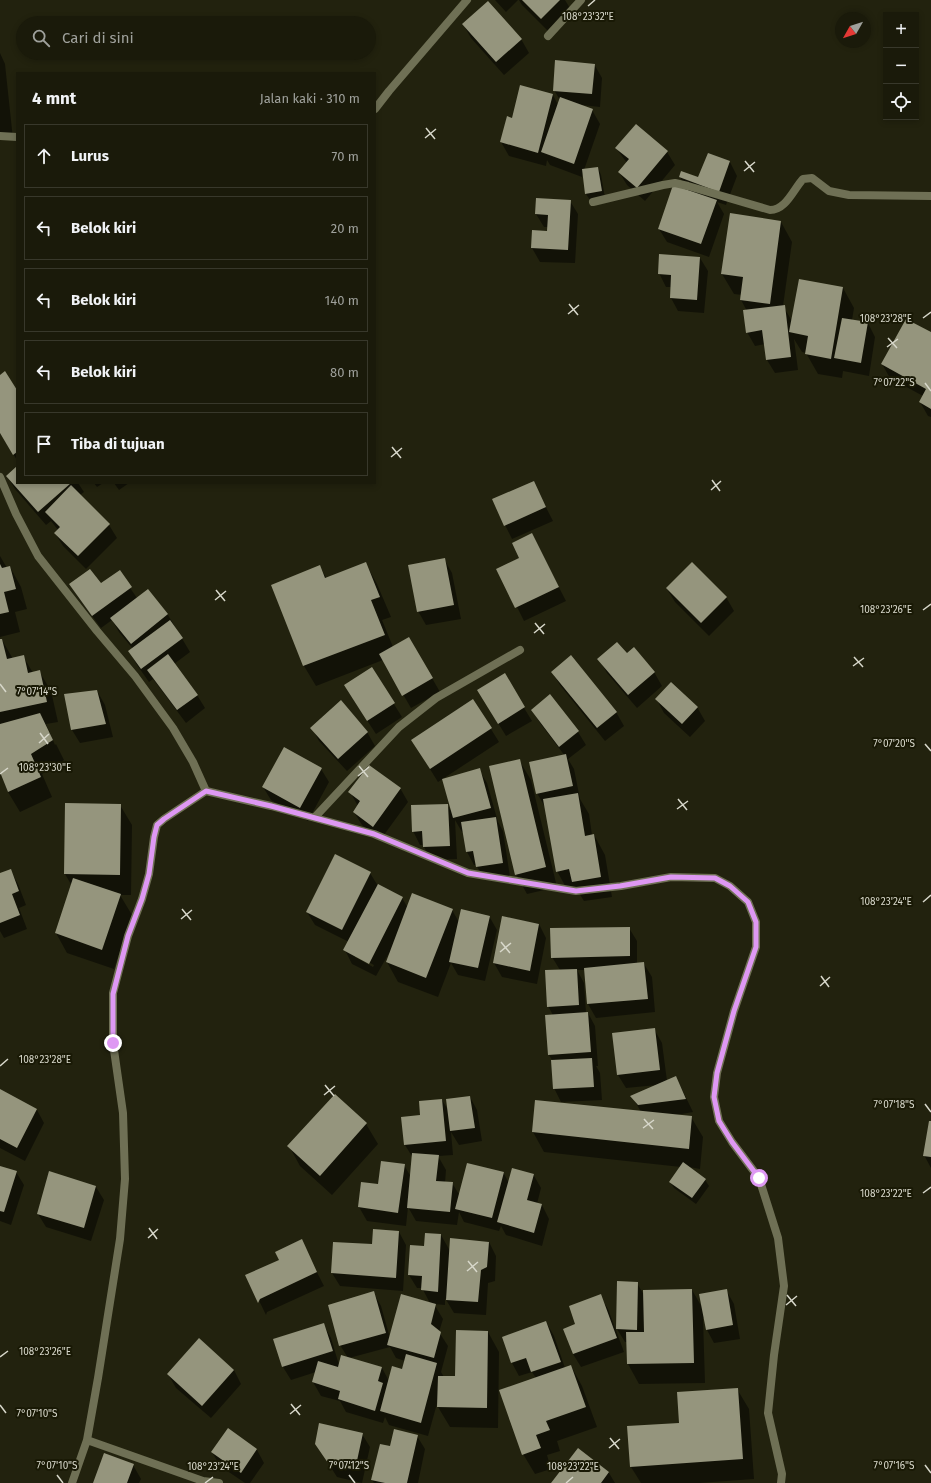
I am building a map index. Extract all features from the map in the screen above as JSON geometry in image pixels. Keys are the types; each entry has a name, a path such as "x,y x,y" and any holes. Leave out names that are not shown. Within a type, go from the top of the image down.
{"street":[{"path":"376,108 389,90 467,0"},
{"path":"548,36 581,0"},
{"path":"0,136 16,137"},
{"path":"593,202 675,183 770,210 776,210 784,204 803,179 807,178 812,178 829,191 849,195 931,196"},
{"path":"0,477 16,514 38,556 79,609 135,676 174,728 206,791"},
{"path":"315,817 399,727 436,698 520,650"},
{"path":"72,1483 87,1440 120,1239 125,1179 124,1113 113,1043 113,994 128,936 147,881 157,825 206,791 315,817 374,834 468,873 576,891 620,886 671,877 715,878 730,886 748,902 756,922 756,947 734,1011 717,1073 714,1097 719,1121 732,1142 759,1178 778,1238 784,1286 768,1413 782,1474 781,1483"},
{"path":"87,1440 203,1480 219,1483"}],"building":[{"path":"522,0 560,0 541,19"},
{"path":"488,1 522,39 496,62 462,24"},
{"path":"555,60 595,64 592,94 553,91"},
{"path":"520,85 553,94 538,153 500,142 507,116 512,118"},
{"path":"560,97 593,109 574,164 541,152"},
{"path":"636,124 668,151 637,188 618,172 629,159 615,148"},
{"path":"708,153 730,161 719,192 679,177 681,171 698,177"},
{"path":"598,167 602,191 585,194 582,169"},
{"path":"673,185 717,200 701,244 658,229"},
{"path":"536,198 571,200 568,250 531,248 532,230 547,231 548,215 535,214"},
{"path":"730,213 781,221 770,304 740,300 743,277 721,274"},
{"path":"659,254 700,257 697,300 670,298 671,275 658,274"},
{"path":"799,279 843,287 831,359 805,354 808,336 789,332"},
{"path":"785,305 791,357 766,360 762,330 746,333 743,310"},
{"path":"842,318 868,322 861,363 834,358"},
{"path":"906,319 931,332 931,409 919,402 926,389 881,364"},
{"path":"5,371 16,388 16,453 13,455 0,433 0,375"},
{"path":"16,467 16,484 70,484 38,512 6,476"},
{"path":"534,481 546,507 504,526 492,499"},
{"path":"71,485 110,524 78,556 54,533 60,527 45,512"},
{"path":"532,533 559,587 515,608 496,569 519,558 512,543"},
{"path":"445,558 454,605 417,612 408,565"},
{"path":"366,562 380,597 371,600 385,635 303,666 271,585 320,565 325,578"},
{"path":"692,562 727,597 701,623 666,588"},
{"path":"0,564 2,568 10,566 16,589 4,592 9,612 0,614"},
{"path":"90,569 101,583 120,570 132,587 92,616 69,584"},
{"path":"148,589 168,614 131,644 110,618"},
{"path":"170,620 183,638 141,669 128,651"},
{"path":"409,637 433,678 402,696 379,654"},
{"path":"0,639 2,639 7,659 24,655 28,673 40,670 47,702 0,712"},
{"path":"617,642 627,653 634,647 655,672 628,695 597,659"},
{"path":"168,654 198,695 177,710 147,670"},
{"path":"571,655 617,712 597,728 551,672"},
{"path":"372,667 395,703 367,721 344,685"},
{"path":"505,673 525,707 498,724 477,690"},
{"path":"671,682 698,707 682,724 655,699"},
{"path":"97,690 106,724 71,730 64,694"},
{"path":"550,694 579,731 559,747 531,710"},
{"path":"473,699 492,728 430,769 411,740"},
{"path":"341,700 368,732 338,759 310,728"},
{"path":"40,713 53,740 31,754 41,777 8,792 0,772 0,724"},
{"path":"284,747 322,768 300,808 262,787"},
{"path":"566,754 573,786 536,794 529,762"},
{"path":"520,759 546,867 515,875 489,766"},
{"path":"369,765 401,788 373,827 353,812 360,801 348,792"},
{"path":"480,768 491,808 453,818 442,779"},
{"path":"578,793 585,836 594,834 601,877 572,882 569,869 556,872 543,799"},
{"path":"65,803 121,804 120,875 64,874"},
{"path":"448,804 450,846 423,847 422,831 412,832 411,805"},
{"path":"496,817 503,863 476,867 473,851 466,852 461,822"},
{"path":"335,854 371,872 342,930 306,912"},
{"path":"11,869 19,891 12,894 20,915 0,923 0,873"},
{"path":"73,878 121,894 102,950 55,933"},
{"path":"378,884 403,897 369,964 343,950"},
{"path":"412,893 453,909 426,978 386,962"},
{"path":"461,909 490,916 478,968 449,962"},
{"path":"502,916 539,924 530,971 493,963"},
{"path":"630,927 630,956 551,958 550,928"},
{"path":"644,962 648,999 587,1004 584,968"},
{"path":"577,969 579,1005 547,1007 545,970"},
{"path":"588,1012 591,1052 548,1055 545,1015"},
{"path":"655,1028 660,1070 617,1075 612,1033"},
{"path":"592,1058 594,1087 553,1089 551,1060"},
{"path":"676,1076 686,1099 638,1105 630,1096"},
{"path":"0,1089 37,1109 17,1148 0,1139"},
{"path":"335,1094 367,1123 320,1176 287,1146"},
{"path":"470,1096 475,1128 450,1131 446,1099"},
{"path":"442,1099 446,1141 404,1145 401,1117 420,1115 419,1101"},
{"path":"535,1100 692,1116 689,1149 532,1132"},
{"path":"929,1121 931,1121 931,1157 923,1156"},
{"path":"412,1153 439,1155 436,1181 453,1182 450,1212 407,1208"},
{"path":"381,1161 405,1164 398,1213 358,1207 361,1182 378,1184"},
{"path":"683,1162 706,1179 692,1198 669,1182"},
{"path":"467,1163 504,1172 492,1218 455,1209"},
{"path":"0,1166 17,1171 4,1212 0,1211"},
{"path":"512,1168 534,1174 527,1200 542,1204 534,1233 497,1222"},
{"path":"49,1171 96,1186 84,1228 37,1214"},
{"path":"373,1229 399,1231 396,1278 331,1273 333,1242 372,1244"},
{"path":"425,1233 441,1234 438,1292 421,1290 422,1276 408,1275 410,1245 424,1246"},
{"path":"450,1238 489,1242 487,1267 481,1270 478,1302 446,1300"},
{"path":"302,1239 317,1272 260,1299 258,1303 245,1275 279,1260 275,1252"},
{"path":"617,1281 638,1282 637,1330 616,1329"},
{"path":"692,1289 694,1363 627,1364 626,1332 644,1332 643,1290"},
{"path":"727,1289 733,1325 706,1330 699,1294"},
{"path":"374,1291 386,1333 339,1346 328,1305"},
{"path":"401,1294 436,1304 431,1324 441,1332 434,1358 387,1345"},
{"path":"601,1294 617,1338 573,1354 563,1329 575,1324 569,1306"},
{"path":"546,1321 561,1362 531,1372 526,1358 511,1363 502,1337"},
{"path":"324,1323 333,1351 282,1367 273,1339"},
{"path":"456,1330 488,1331 487,1408 437,1407 438,1376 455,1376"},
{"path":"199,1338 234,1370 202,1406 167,1374"},
{"path":"406,1354 437,1363 421,1423 380,1411 392,1366 402,1369"},
{"path":"341,1355 382,1367 378,1381 383,1383 375,1411 338,1399 340,1391 312,1382 318,1361 338,1367"},
{"path":"571,1365 586,1407 546,1421 550,1430 536,1435 541,1448 522,1455 499,1390"},
{"path":"738,1388 743,1459 630,1467 627,1426 679,1423 677,1392"},
{"path":"319,1423 363,1433 355,1470 328,1463 315,1444"},
{"path":"228,1428 257,1449 241,1473 211,1452"},
{"path":"394,1429 418,1435 407,1483 385,1483 371,1480 380,1444 390,1446"},
{"path":"578,1448 609,1472 601,1483 551,1483"},
{"path":"104,1453 134,1464 127,1483 93,1483"}],"route":[{"path":"113,1043 113,994 128,936 142,899 149,874 157,825 206,791 315,817 374,834 468,873 576,891 620,886 671,877 715,878 730,886 748,902 756,922 756,947 734,1011 717,1073 714,1097 719,1121 732,1142 759,1178"}]}
